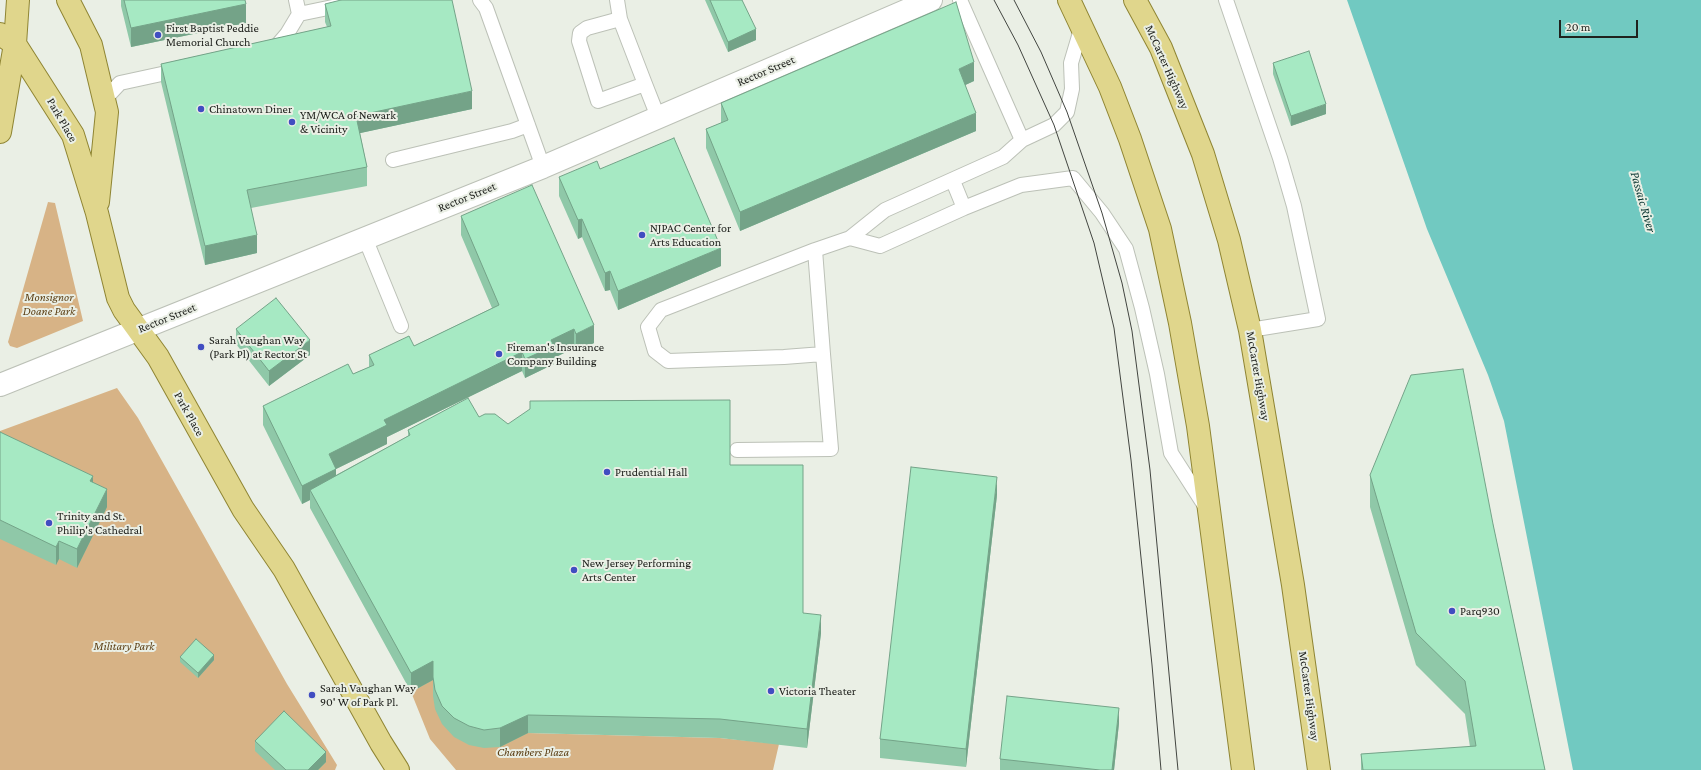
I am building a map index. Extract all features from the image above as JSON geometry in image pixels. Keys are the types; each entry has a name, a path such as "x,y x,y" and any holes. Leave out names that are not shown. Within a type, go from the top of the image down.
{"main road":[{"path":"0,132 8,39 18,0"},
{"path":"68,0 92,45 107,112 96,213"},
{"path":"1069,0 1110,87 1160,229 1180,322 1198,426 1243,770"},
{"name":"McCarter Highway","path":"1135,0 1161,48 1208,169 1229,240 1250,330 1292,585 1318,770"},
{"path":"1150,0 1161,48"},
{"name":"Park Place","path":"8,39 73,135 96,213 118,298 124,310 158,357 243,509 284,569 377,736 398,770"}],"street":[{"name":"Rector Street","path":"0,385 543,167 931,0"}],"lane":[{"path":"260,52 275,48 286,34 298,7 366,0"},
{"path":"480,0 486,8 543,167"},
{"path":"617,0 620,19 658,117"},
{"path":"960,0 1022,140"},
{"path":"1226,0 1282,165 1294,206 1318,318 1250,330"},
{"path":"620,19 587,28 580,33 579,41 598,101 646,84"},
{"path":"823,354 784,357 668,361 654,351 648,327 661,310 850,238 885,210 953,181 1003,157 1022,140 1054,125 1067,112 1072,89 1071,63 1082,26"},
{"path":"104,99 120,83 190,68"},
{"path":"393,160 512,131 528,125"},
{"path":"850,238 880,246 964,208 1020,185 1073,178 1102,213 1126,249 1142,308 1157,374 1171,453 1210,512"},
{"path":"953,181 964,208"},
{"path":"365,238 401,326"},
{"path":"737,450 830,449 816,250"}],"green space":[{"name":"Monsignor Doane Park","path":"48,202 55,203 83,321 17,348 10,346 8,342"},
{"name":"Military Park","path":"117,388 138,418 287,684 337,765 335,770 0,770 0,431"},
{"name":"Chambers Plaza","path":"433,679 528,733 720,738 779,744 773,770 456,770 430,739 411,692"}],"water":[{"name":"Passaic River","path":"1347,0 1701,0 1701,770 1573,770 1504,421 1488,375 1427,229"}],"building":[{"path":"124,0 245,0 246,4 131,28"},
{"name":"YM/WCA of Newark & Vicinity","path":"341,0 452,0 472,91 356,116 367,167 247,190 257,235 205,246 161,64 331,26 325,4"},
{"path":"710,0 742,0 756,29 728,42"},
{"path":"956,2 974,62 959,69 976,113 740,212 706,129 728,120 721,103"},
{"path":"1309,51 1326,104 1291,116 1273,63"},
{"path":"674,138 721,248 618,291 610,271 605,273 582,219 578,220 559,177 597,161 600,169"},
{"name":"Fireman's Insurance Company Building","path":"532,185 594,325 576,334 574,329 551,340 554,346 525,359 522,352 384,420 387,425 329,454 336,469 302,486 263,406 348,364 353,374 374,365 369,355 409,336 414,346 499,305 461,216"},
{"path":"276,298 310,340 269,371 236,329"},
{"name":"Parq930","path":"1463,369 1493,524 1545,770 1363,770 1361,754 1476,746 1465,681 1416,633 1370,475 1411,375"},
{"name":"New Jersey Performing Arts Center","path":"468,398 479,417 485,414 495,414 508,424 530,409 530,401 730,400 730,465 803,465 803,613 821,615 807,729 720,719 528,715 500,728 484,730 469,726 454,718 442,706 435,690 433,661 411,673 310,490 410,435 408,430"},
{"name":"Trinity and St. Philip's Cathedral","path":"0,432 93,476 90,481 107,489 77,549 59,541 56,547 0,520"},
{"path":"911,467 997,477 966,749 880,739"},
{"path":"196,639 214,655 198,673 180,657"},
{"path":"1007,696 1119,708 1112,770 1000,759"},
{"path":"284,711 326,752 308,770 286,770 255,741"}],"tram line":[{"path":"994,0 1018,45 1054,125 1094,243 1114,328 1131,460 1161,770"},
{"path":"1014,0 1041,52 1067,112 1102,213 1122,283 1132,331 1150,470 1178,770"}],"place":[{"name":"First Baptist Peddie Memorial Church","path":"158,35"},
{"name":"Chinatown Diner","path":"201,109"},
{"name":"YM/WCA of Newark & Vicinity","path":"292,122"},
{"name":"NJPAC Center for Arts Education","path":"642,235"},
{"name":"Sarah Vaughan Way (Park Pl) at Rector St","path":"201,347"},
{"name":"Fireman's Insurance Company Building","path":"499,354"},
{"name":"Prudential Hall","path":"607,472"},
{"name":"Trinity and St. Philip's Cathedral","path":"49,523"},
{"name":"New Jersey Performing Arts Center","path":"574,570"},
{"name":"Parq930","path":"1452,611"},
{"name":"Victoria Theater","path":"771,691"},
{"name":"Sarah Vaughan Way 90' W of Park Pl.","path":"312,695"}]}
